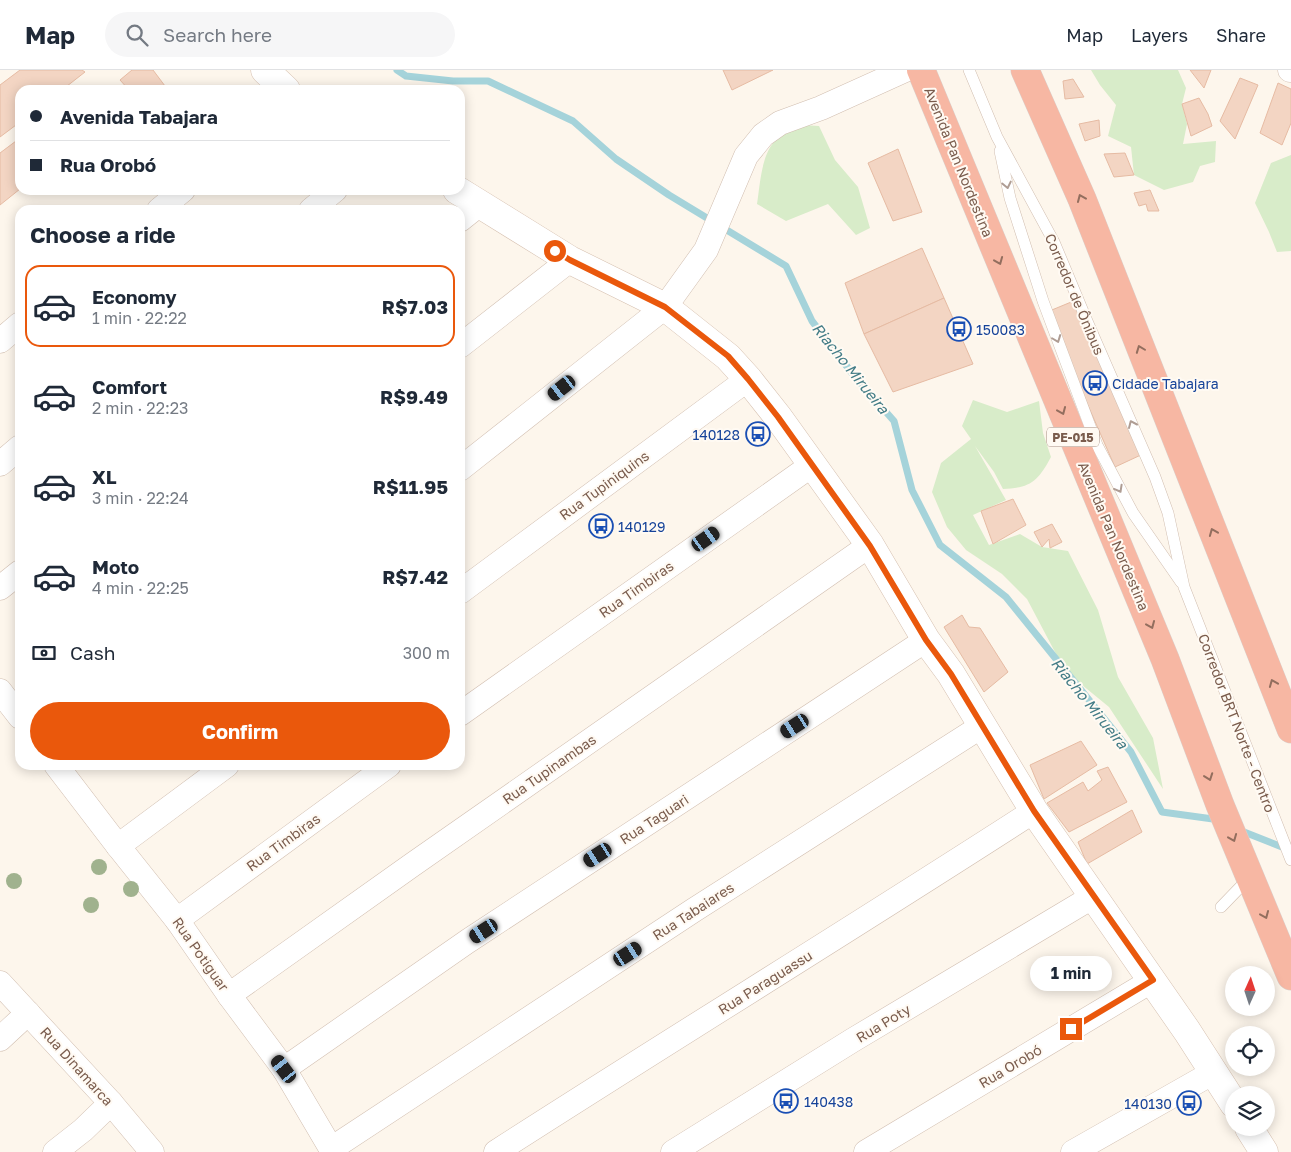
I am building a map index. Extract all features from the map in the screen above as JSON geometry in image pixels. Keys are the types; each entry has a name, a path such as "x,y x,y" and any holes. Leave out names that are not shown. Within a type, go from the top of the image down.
{"highway":[{"name":"Avenida Pan Nordestina","path":"921,70 1165,659 1220,805 1291,976"},
{"path":"1025,70 1082,199 1291,729"}],"street":[{"path":"265,70 281,85"},
{"path":"465,465 665,307 706,250 746,156 763,135 780,123 821,108 905,70"},
{"path":"165,205 177,195"},
{"path":"317,205 329,195"},
{"path":"460,195 470,212 665,307 728,356 748,379 778,417 870,546 926,640 951,674 1034,811 1153,980 1225,1090"},
{"path":"465,342 570,260"},
{"path":"0,341 15,328"},
{"name":"Rua Tupiniquins","path":"465,588 748,379"},
{"path":"0,464 15,451"},
{"name":"Rua Timbiras","path":"465,710 812,464"},
{"name":"Rua Tupinambas","path":"229,995 420,859 870,546"},
{"path":"0,588 15,576"},
{"name":"Rua Taguari","path":"284,1069 468,942 926,640"},
{"path":"8,692 15,707"},
{"name":"Rua Tabaiares","path":"332,1150 694,910 982,726"},
{"name":"Rua Potiguar","path":"64,770 118,846 177,920 229,995 284,1069 332,1150"},
{"path":"118,846 220,770"},
{"name":"Rua Timbiras","path":"177,920 382,770"},
{"name":"Rua Paraguassu","path":"496,1152 1034,811"},
{"name":"Rua Poty","path":"672,1152 845,1045 1094,896"},
{"name":"Rua Orobó","path":"866,1152 1153,980"},
{"name":"Rua Dinamarca","path":"0,983 111,1103 152,1152"},
{"path":"0,1038 28,1012"},
{"path":"1073,1152 1214,1072"},
{"path":"55,1152 83,1130 111,1103"},
{"path":"1254,1136 1264,1152"}],"lane":[{"path":"969,70 996,137"},
{"name":"Corredor de Ônibus","path":"996,137 1010,198 1043,301 1098,445 1132,513 1184,587"},
{"name":"Corredor de Ônibus","path":"996,137 1054,242 1155,477 1168,513 1184,587"},
{"name":"Corredor BRT Norte - Centro","path":"1184,587 1291,860"},
{"path":"1221,907 1248,874"}],"green space":[{"path":"1091,70 1178,70 1186,88 1182,104 1187,124 1183,144 1216,141 1215,162 1200,166 1193,182 1164,190 1134,175 1131,147 1108,136 1116,105"},
{"path":"802,125 819,126 835,160 858,187 870,228 856,235 828,204 786,221 757,204 764,162 770,147 781,136"},
{"path":"1291,155 1291,251 1277,252 1255,203 1271,163"},
{"path":"973,400 1007,412 1039,401 1043,433 1051,457 1033,482 1020,487 1003,489 994,472 975,446 1006,500 973,515 989,545 1020,534 1042,547 1068,551 1098,610 1118,677 1153,738 1163,789 1109,707 1065,671 1027,599 1002,574 966,550 947,527 932,492 941,463 971,439 962,426"}],"building":[{"path":"20,70 82,70 85,72 68,85 15,85 15,126 0,137 0,85"},
{"path":"132,70 153,70 164,85 124,85 120,80"},
{"path":"723,70 773,70 732,90"},
{"path":"1190,70 1211,70 1204,88"},
{"path":"1240,78 1258,85 1235,139 1220,121"},
{"path":"1073,79 1084,97 1065,99 1063,81"},
{"path":"1278,83 1291,89 1291,123 1282,145 1260,133"},
{"path":"1199,98 1212,126 1191,136 1182,104"},
{"path":"1099,120 1100,136 1085,141 1079,124"},
{"path":"15,142 15,193 0,205 0,153"},
{"path":"898,149 922,212 893,221 868,163"},
{"path":"1125,153 1134,175 1114,177 1104,154"},
{"path":"1150,190 1159,211 1148,211 1146,204 1139,206 1134,193"},
{"path":"922,248 944,298 864,334 845,283"},
{"path":"944,298 973,364 893,392 864,334"},
{"name":"Cidade Tabajara","path":"1076,300 1143,454 1115,467 1047,312"},
{"path":"1013,499 1026,525 993,544 981,511"},
{"path":"1052,524 1062,542 1050,548 1049,539 1042,547 1034,532"},
{"path":"962,615 969,627 980,628 1008,672 984,692 944,627"},
{"path":"1081,741 1097,765 1044,799 1030,765"},
{"path":"1108,767 1127,802 1069,832 1047,803 1083,782 1088,791 1102,780 1097,771"},
{"path":"1132,810 1142,832 1087,864 1078,842"}],"waterway":[{"name":"Riacho Mirueira","path":"397,70 406,76 453,81 488,81 573,121 616,159 669,195 786,266 812,321 855,377 894,421 912,490 940,545 1006,597 1131,752 1162,812 1213,819 1220,822"},
{"name":"Riacho Mirueira","path":"1239,830 1287,849"}],"place":[{"name":"150083","path":"959,329"},
{"name":"Cidade Tabajara","path":"1095,383"},
{"name":"140128","path":"758,434"},
{"name":"140129","path":"601,526"},
{"name":"140438","path":"786,1101"},
{"name":"140130","path":"1189,1103"}],"route":[{"path":"555,251 665,307 728,356 778,417 870,546 926,640 951,674 1034,811 1153,980 1071,1029"}]}
